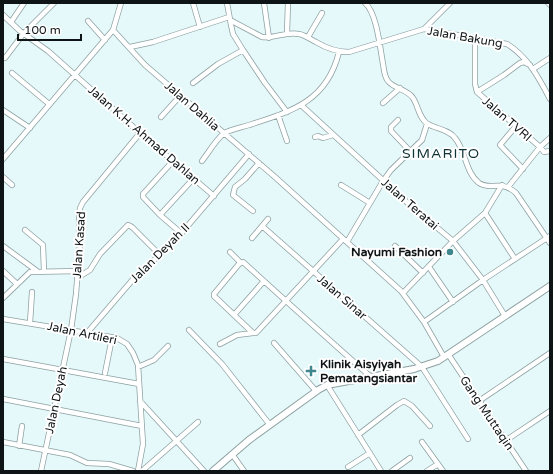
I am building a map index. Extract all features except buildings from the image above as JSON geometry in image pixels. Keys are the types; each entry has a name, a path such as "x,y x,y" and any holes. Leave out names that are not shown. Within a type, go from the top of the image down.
{"highway":[{"path":"213,471 270,424 316,391 327,385 422,367 438,361 550,286"}],"street":[{"path":"3,23 24,3"},
{"path":"5,58 24,33 54,3"},
{"path":"3,159 113,30 121,3"},
{"path":"193,3 200,27"},
{"path":"228,3 234,34 243,50 287,112"},
{"path":"264,3 269,38"},
{"path":"287,33 288,3"},
{"path":"365,3 372,11 388,81 394,86 410,94 427,124 440,128 454,136 471,174 478,182 482,185 488,186 505,186 516,193 548,237 550,243"},
{"path":"424,29 450,3"},
{"path":"308,37 322,13"},
{"name":"Jalan K.H. Ahmad Dahlan","path":"7,19 48,50 74,75 214,196"},
{"path":"130,47 153,42 230,19 262,37 269,38 287,33 299,34 339,52 337,62 329,79 317,93 301,105 287,112 224,133 202,161"},
{"path":"88,21 105,40"},
{"name":"Jalan Bakung","path":"339,52 349,52 379,44 424,29 507,44 525,58 543,84 550,99"},
{"name":"Jalan Dahlia","path":"113,30 145,65 249,154 345,240"},
{"name":"Jalan TVRI","path":"402,293 453,241 484,213 505,186 523,169 540,147 477,92 476,38"},
{"path":"193,83 226,59 243,50"},
{"path":"477,92 521,62 531,67 550,58"},
{"path":"12,73 49,104"},
{"path":"383,103 400,88"},
{"path":"161,117 180,96"},
{"name":"Jalan Teratai","path":"301,105 332,135 453,241 483,280 505,316"},
{"path":"3,110 30,128"},
{"path":"278,115 287,141"},
{"path":"398,120 391,127 391,131 411,152"},
{"path":"220,344 237,336 253,332 256,333 345,240 391,170 422,140 427,124"},
{"path":"516,126 500,145 523,169"},
{"name":"Jalan Kasad","path":"71,330 78,271 80,208 112,165 140,133"},
{"path":"315,137 318,136 323,138 332,135"},
{"path":"550,138 540,147 546,153 550,151"},
{"name":"Jalan Deyah II","path":"87,333 126,287 181,234 249,154"},
{"path":"173,160 143,194 144,199 181,234"},
{"path":"253,211 233,195 236,187 259,163"},
{"path":"3,177 12,185"},
{"path":"160,215 194,178"},
{"path":"340,185 370,203"},
{"path":"484,213 515,259"},
{"path":"252,238 268,219"},
{"path":"77,278 90,270 100,254 128,225 132,227 160,255"},
{"name":"Jalan Sinar","path":"262,226 422,367 468,439"},
{"path":"25,230 43,244 44,271"},
{"path":"424,322 483,280 548,237"},
{"name":"Gang Muttaqin","path":"345,240 402,293 424,322 526,471"},
{"path":"3,246 37,271"},
{"path":"395,246 423,273"},
{"path":"230,252 371,377"},
{"path":"241,262 214,294 215,298 253,332"},
{"path":"429,267 453,302"},
{"path":"3,271 17,284"},
{"path":"3,298 30,272 78,271"},
{"path":"234,315 264,281"},
{"path":"30,323 32,292"},
{"name":"Jalan Artileri","path":"3,318 117,338 127,344 135,356 138,367 143,444 138,471"},
{"name":"Jalan Deyah","path":"41,471 71,330"},
{"path":"190,330 222,364 270,424"},
{"path":"105,374 112,338"},
{"path":"274,343 316,391"},
{"path":"138,367 154,360 168,346"},
{"path":"479,401 550,353"},
{"path":"3,359 139,384"},
{"path":"327,385 381,471"},
{"path":"3,399 142,426"},
{"path":"140,401 204,471"},
{"path":"358,435 404,401 412,406 430,426"},
{"path":"505,441 550,411"},
{"path":"142,471 198,422"},
{"path":"19,446 22,426"},
{"path":"3,442 70,455 87,463 109,464 133,471"},
{"path":"422,442 443,471"},
{"path":"348,467 370,453"},
{"path":"232,454 244,471"},
{"path":"392,471 410,458"},
{"path":"427,471 438,464"}],"place":[{"name":"Nayumi Fashion","path":"450,252"},
{"name":"Klinik Aisyiyah Pematangsiantar","path":"311,371"}],"district":[{"name":"SIMARITO","path":"441,153"}]}
